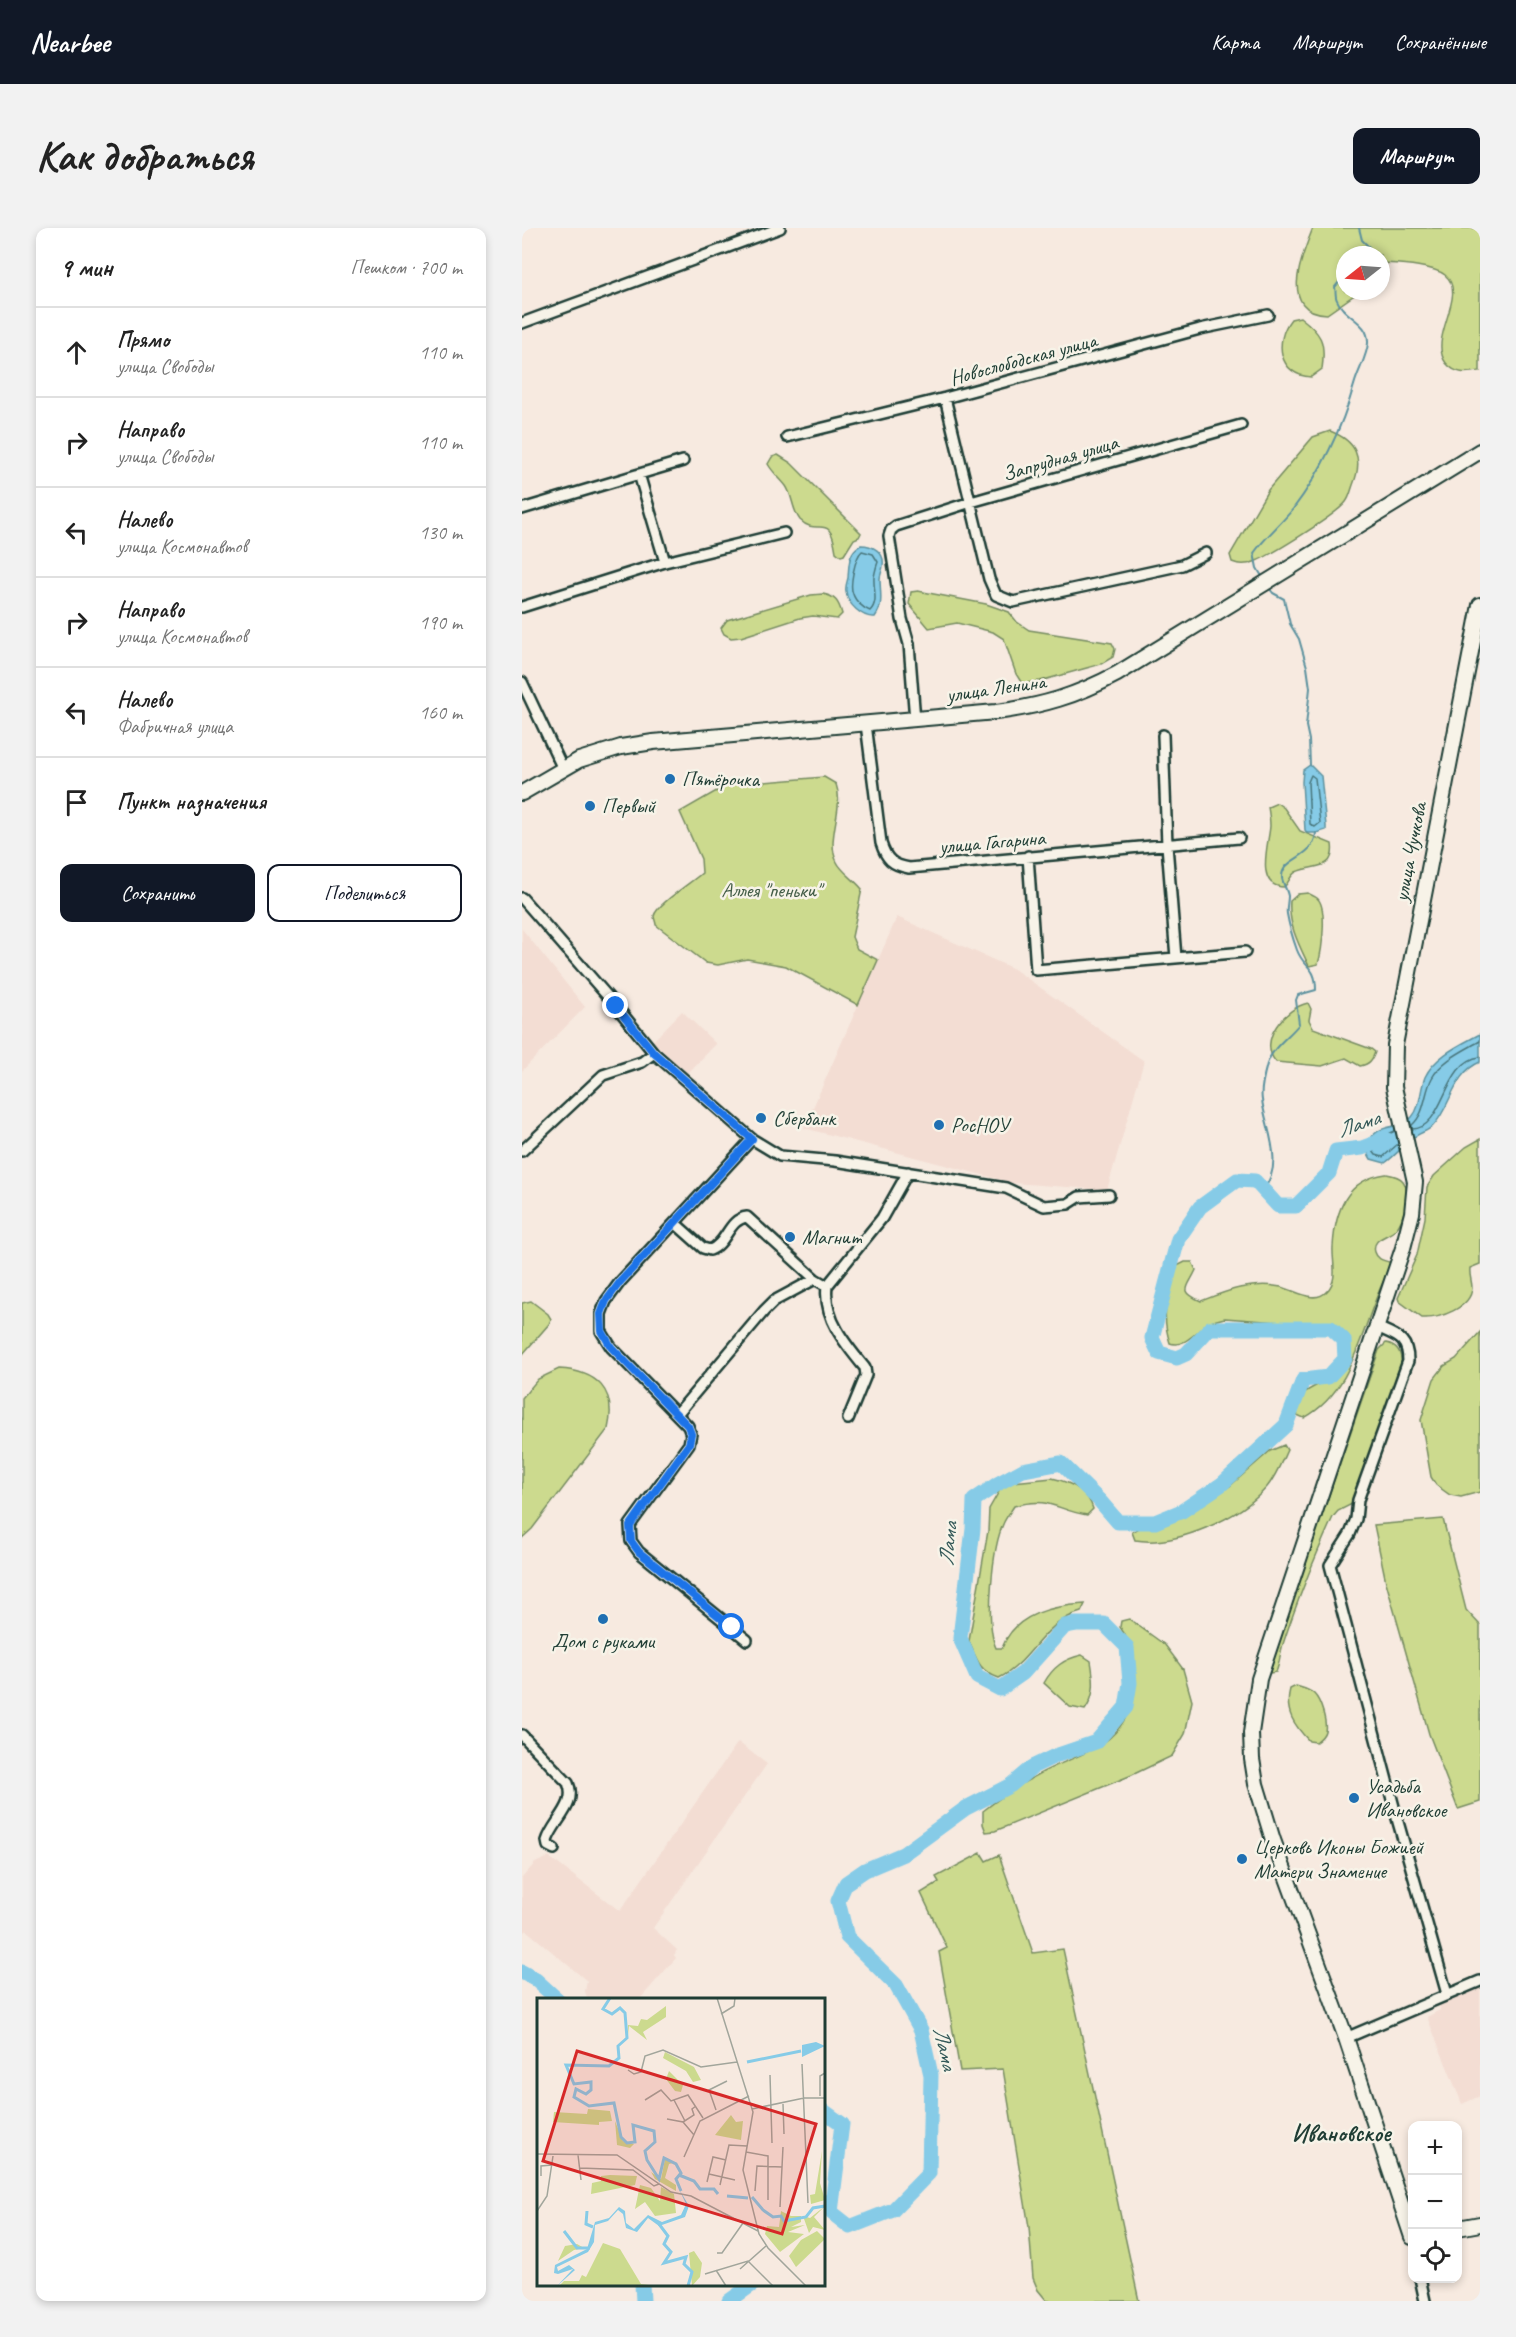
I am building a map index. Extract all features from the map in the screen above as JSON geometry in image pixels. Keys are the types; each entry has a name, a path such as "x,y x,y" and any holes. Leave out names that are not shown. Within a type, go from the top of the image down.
{"street":[{"path":"522,323 780,228"},
{"name":"Новослободская улица","path":"787,437 945,398 1200,329 1268,315"},
{"path":"945,398 991,587 996,595 1013,602 1182,565 1206,553"},
{"name":"Запрудная улица","path":"915,720 909,644 897,588 889,536 891,530 896,526 971,502 1241,425"},
{"name":"улица Ленина","path":"522,793 563,769 599,753 653,742 915,720 1031,708 1062,700 1117,674 1480,451"},
{"path":"522,509 683,462"},
{"path":"639,474 665,562"},
{"path":"522,607 665,562 784,533"},
{"name":"улица Чучкова","path":"1409,2229 1346,2038 1265,1814 1253,1770 1251,1733 1259,1679 1403,1248 1412,1213 1415,1182 1398,1107 1393,1063 1397,1030 1480,605"},
{"path":"522,682 563,769"},
{"name":"улица Гагарина","path":"866,723 881,843 885,856 891,863 909,868 1239,838"},
{"path":"1163,735 1167,845 1176,958"},
{"path":"1028,856 1036,969 1245,952"},
{"path":"522,898 654,1053 752,1139 780,1156 835,1161 1006,1188 1044,1206 1068,1204 1079,1197 1109,1195"},
{"path":"522,1151 603,1075 642,1062 654,1053"},
{"path":"747,1640 639,1552 631,1541 630,1526 689,1444 691,1434 688,1426 677,1414 611,1347 602,1331 601,1314 606,1301 620,1282 752,1139"},
{"path":"848,1419 866,1375 865,1368 837,1332 828,1303 826,1286 882,1218 908,1172"},
{"path":"675,1223 703,1248 710,1250 720,1243 735,1221 747,1217 815,1279 826,1286"},
{"path":"677,1414 774,1301 815,1279"},
{"path":"1377,1327 1402,1340 1408,1350 1408,1361 1358,1500 1356,1519 1350,1534 1330,1565 1398,1822 1447,1994"},
{"path":"522,1735 561,1775 571,1789 568,1805 547,1841 548,1846 554,1849"},
{"path":"1346,2038 1480,1981"},
{"path":"1462,2228 1480,2224"},
{"path":"1421,2283 1425,2301"}],"shaded area":[{"path":"897,917 1014,969 1144,1061 1107,1190 1013,1183 804,1128"},
{"path":"522,929 585,1007 522,1071"},
{"path":"682,1011 716,1044 687,1074 653,1041"},
{"path":"738,1742 767,1764 653,1928 677,1950 674,1955 676,1958 641,1998 587,1998 585,1991 587,1981 526,1930 522,1934 522,1878 535,1863 549,1857 620,1911"},
{"path":"1480,1987 1480,2096 1462,2104 1427,2017 1440,2010 1439,2004"}],"green space":[{"path":"1313,228 1480,228 1480,371 1466,373 1454,370 1446,363 1441,353 1441,342 1453,294 1451,283 1445,275 1432,269 1390,264 1390,246 1336,246 1336,300 1347,300 1327,314 1312,311 1302,303 1298,293 1300,266"},
{"path":"1300,317 1313,328 1322,344 1322,369 1311,377 1300,375 1292,370 1282,355 1282,337 1286,328 1291,319"},
{"path":"1330,431 1352,445 1357,459 1356,475 1346,502 1317,525 1262,558 1246,564 1232,562 1230,555 1268,490 1313,437"},
{"path":"778,455 791,463 861,533 854,539 844,555 841,556 836,552 827,528 806,525 797,516 786,486 768,464 772,457"},
{"path":"918,591 986,604 1009,612 1017,622 1029,630 1112,643 1115,649 1113,657 1101,664 1040,681 1021,682 1004,639 993,632 957,623 929,628 909,604 911,592"},
{"path":"811,595 831,596 838,603 842,614 837,619 813,616 800,618 741,637 731,638 724,634 721,628 727,620"},
{"name":"Аллея \"пеньки\"","path":"824,777 836,784 838,794 833,844 837,862 862,889 852,937 857,949 878,960 858,1005 786,966 747,959 718,965 706,963 656,925 654,917 661,906 702,873 701,859 680,812 727,785"},
{"path":"1277,803 1284,808 1300,831 1332,844 1332,853 1327,863 1296,872 1284,887 1275,885 1269,880 1265,863 1270,826 1268,807"},
{"path":"1308,893 1317,898 1320,903 1323,919 1318,964 1309,966 1295,935 1290,910 1290,901 1298,894"},
{"path":"1308,1003 1311,1009 1309,1020 1313,1028 1371,1049 1375,1052 1370,1062 1360,1066 1346,1058 1322,1066 1276,1062 1271,1054 1270,1045 1276,1026 1291,1011"},
{"path":"1480,1139 1480,1264 1470,1268 1472,1288 1470,1295 1460,1307 1453,1311 1437,1317 1422,1318 1398,1298 1417,1255 1425,1218 1427,1187 1434,1176 1466,1147"},
{"path":"1386,1174 1401,1179 1406,1192 1405,1206 1398,1226 1378,1241 1374,1247 1377,1256 1389,1262 1391,1266 1348,1370 1337,1389 1322,1405 1304,1418 1297,1415 1298,1400 1303,1394 1336,1375 1345,1364 1347,1344 1336,1326 1225,1318 1211,1322 1186,1341 1170,1343 1165,1313 1177,1266 1185,1262 1192,1262 1196,1270 1187,1292 1201,1301 1230,1291 1260,1285 1281,1287 1311,1297 1322,1295 1333,1281 1334,1234 1345,1199 1361,1183 1372,1177"},
{"path":"531,1301 551,1319 522,1355 522,1303"},
{"path":"1480,1332 1480,1492 1461,1497 1450,1495 1436,1485 1431,1477 1421,1420 1434,1379 1444,1366 1456,1359"},
{"path":"1386,1343 1399,1351 1401,1366 1352,1504 1338,1511 1333,1517 1294,1612 1276,1672 1270,1673 1269,1669 1379,1350"},
{"path":"559,1369 584,1374 601,1385 609,1403 608,1429 532,1529 522,1538 522,1398 538,1379"},
{"path":"1284,1445 1287,1450 1270,1483 1241,1509 1206,1528 1188,1534 1169,1539 1135,1540 1132,1532 1139,1528 1178,1519 1230,1486 1270,1451"},
{"path":"1052,1478 1083,1492 1093,1509 1087,1515 1037,1502 1014,1506 1004,1522 993,1566 991,1621 996,1648 1002,1648 1016,1627 1036,1614 1060,1607 1085,1604 1081,1612 1067,1617 1046,1633 1020,1662 999,1678 983,1668 969,1641 988,1531 989,1509 1001,1488 1013,1482"},
{"path":"1443,1519 1466,1610 1480,1625 1480,1802 1458,1809 1429,1734 1386,1582 1374,1525"},
{"path":"1129,1619 1165,1645 1183,1669 1192,1701 1185,1734 1172,1756 1132,1775 995,1831 986,1832 983,1824 983,1811 1033,1777 1103,1743 1125,1719 1135,1689 1133,1656 1120,1627 1121,1621"},
{"path":"1082,1655 1091,1661 1093,1680 1093,1693 1085,1710 1070,1707 1044,1683 1060,1664"},
{"path":"1296,1686 1312,1692 1321,1706 1325,1731 1316,1742 1309,1741 1292,1718 1288,1705 1290,1689"},
{"path":"981,1853 986,1861 999,1855 1033,1953 1063,1949 1139,2301 1047,2301 1038,2290 1033,2278 1029,2227 1003,2069 960,2071 939,1952 947,1948 921,1893 939,1882 936,1877"}],"water":[{"path":"861,545 877,550 883,560 880,579 881,603 875,617 860,613 849,601 846,591 850,559"},
{"path":"1310,765 1321,776 1326,826 1326,830 1316,833 1307,833 1305,830 1302,782 1303,770"},
{"path":"1480,1034 1480,1062 1471,1067 1458,1082 1433,1126 1413,1138 1385,1163 1371,1159 1367,1149 1373,1136 1383,1129 1407,1121 1415,1113 1425,1077 1435,1063"}],"waterway":[{"path":"1359,228 1362,240 1368,246"},
{"path":"1336,286 1336,299"},
{"path":"1263,578 1257,568 1254,553 1293,509 1322,464 1344,416 1366,353 1368,343 1365,330 1337,300"},
{"path":"1269,588 1284,599 1290,624 1299,639 1307,667 1310,688 1306,726 1310,765"},
{"path":"1263,1190 1273,1169 1272,1146 1262,1096 1266,1068 1273,1052 1299,1024 1296,1000 1298,995 1316,990 1312,971 1300,956 1293,937 1287,914 1288,896 1282,878 1283,871 1286,866 1304,854 1314,842 1316,833"},
{"name":"Лама","path":"825,2112 842,2124 831,2212 850,2227 893,2210 929,2173 931,2075 921,2030 896,1985 847,1937 838,1901 846,1883 865,1870 903,1854 966,1808 1011,1785 1032,1767 1055,1756 1096,1742 1126,1707 1130,1683 1127,1647 1104,1624 1065,1626 1023,1673 1000,1689 977,1677 960,1638 973,1529 974,1500 1023,1470 1061,1463 1118,1522 1155,1522 1182,1511 1222,1484 1286,1425 1303,1380 1328,1377 1345,1359 1344,1340 1331,1328 1210,1328 1186,1354 1177,1358 1159,1353 1152,1338 1178,1239 1200,1207 1237,1180 1255,1181 1278,1206 1296,1206 1329,1173 1336,1151 1362,1148 1386,1139"},
{"name":"Лама","path":"522,1972 536,1980 556,1998"},
{"name":"Лама","path":"642,2286 643,2301"},
{"name":"Лама","path":"729,2301 750,2286"}],"place":[{"name":"Пятёрочка","path":"670,779"},
{"name":"Первый","path":"590,806"},
{"name":"Сбербанк","path":"761,1118"},
{"name":"РосНОУ","path":"939,1125"},
{"name":"Магнит","path":"790,1237"},
{"name":"Дом с руками","path":"603,1619"},
{"name":"Усадьба Ивановское","path":"1354,1798"},
{"name":"Церковь Иконы Божией Матери Знамение","path":"1242,1859"}],"district":[{"name":"Ивановское","path":"1341,2133"}],"route":[{"path":"616,1006 654,1053 752,1139 620,1282 606,1301 601,1314 602,1331 611,1347 667,1403 688,1426 691,1434 689,1444 630,1526 631,1541 639,1552 732,1627"}]}
